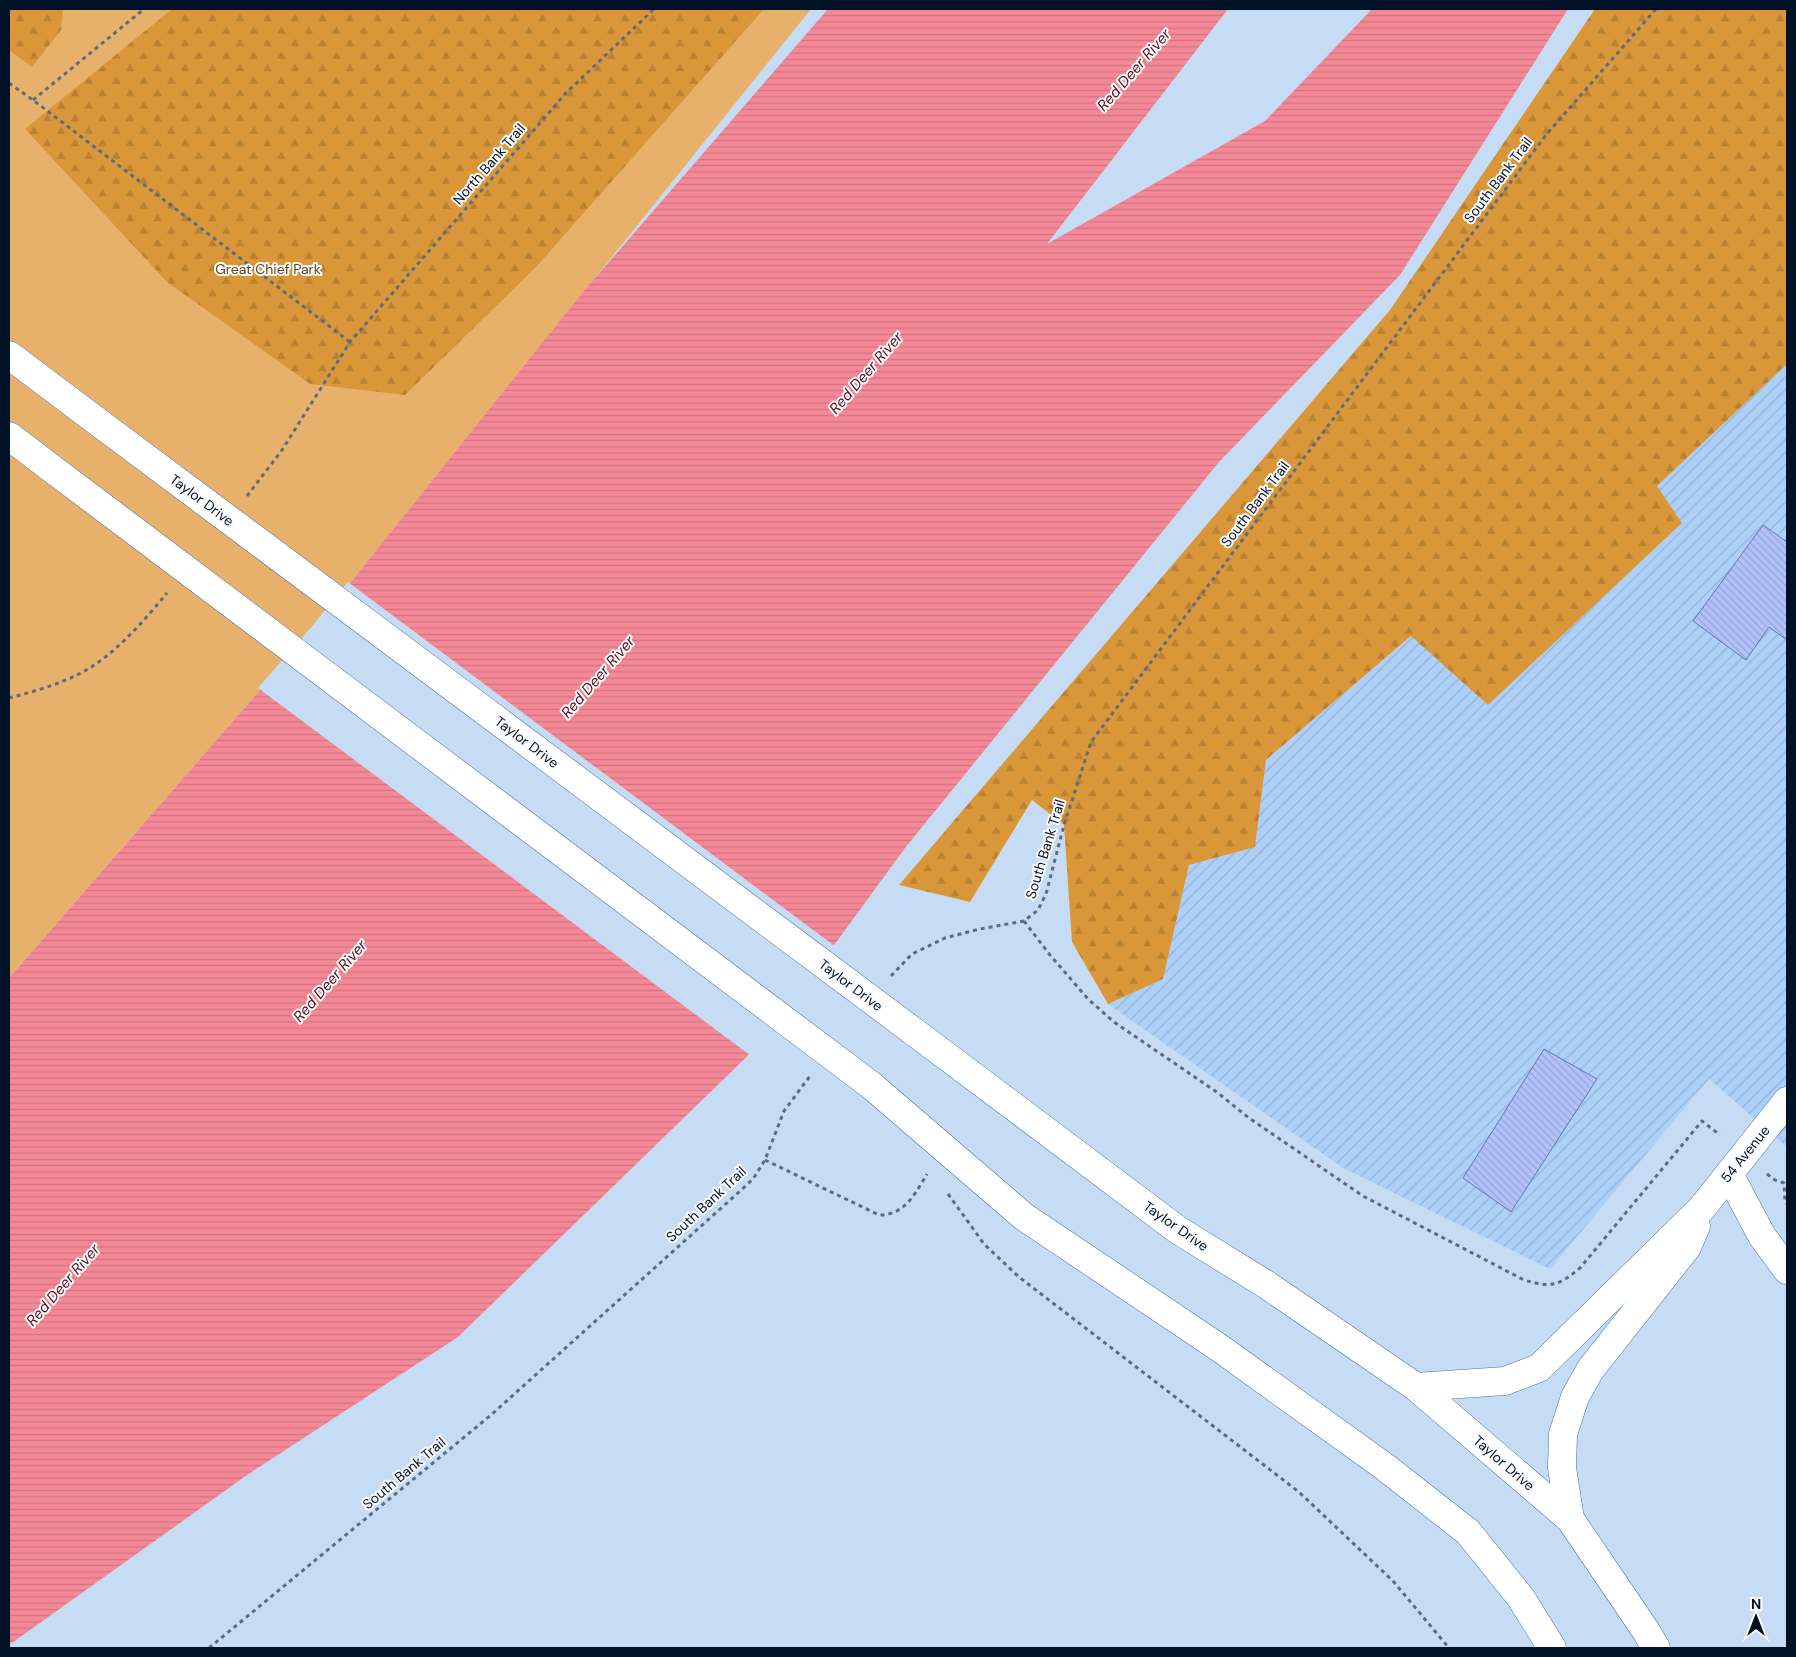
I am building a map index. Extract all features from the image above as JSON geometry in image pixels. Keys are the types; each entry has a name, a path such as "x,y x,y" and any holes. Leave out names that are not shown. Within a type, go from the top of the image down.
{"main road":[{"name":"Taylor Drive","path":"9,355 1178,1230 1267,1286 1416,1387 1570,1518 1656,1648"},
{"path":"9,436 872,1086 1022,1216 1221,1349 1385,1468 1468,1532 1521,1598 1552,1648"},
{"name":"54 Avenue","path":"1702,1208 1787,1101"},
{"path":"1729,1174 1762,1236 1787,1270"},
{"path":"1416,1387 1505,1382 1539,1368 1702,1208"},
{"path":"1570,1518 1562,1468 1563,1434 1575,1397 1590,1370 1687,1247 1702,1208"}],"path":[{"path":"9,83 33,100 144,9"},
{"name":"North Bank Trail","path":"33,100 350,342 566,93 654,9"},
{"name":"South Bank Trail","path":"1024,922 1038,910 1046,894 1064,825 1091,742 1546,135 1656,9"},
{"path":"9,698 51,686 79,674 112,652"},
{"path":"886,981 912,954 945,938 980,929 1024,922 1088,999 1114,1022 1218,1094 1249,1118 1363,1196 1524,1280 1544,1286 1563,1282 1580,1268 1702,1121 1715,1131"},
{"name":"South Bank Trail","path":"209,1648 491,1415 753,1179 764,1160 784,1111 814,1072"},
{"path":"764,1160 879,1215 893,1213 904,1208 931,1168"},
{"path":"1774,1180 1784,1183 1787,1204"},
{"path":"944,1189 969,1226 984,1244 1019,1277 1299,1492 1393,1581 1449,1648"}],"shaded area":[{"path":"1787,364 1787,1147 1709,1079 1550,1269 1343,1168 1108,1004 1163,979 1189,865 1255,847 1266,760 1412,636 1488,705 1682,523 1656,486"}],"green space":[{"name":"Great Chief Park","path":"9,9 811,9 315,627 9,978"},
{"path":"9,9 63,9 61,30 32,67 9,50"},
{"path":"172,9 764,9 536,267 405,395 310,384 167,282 25,129"},
{"path":"1595,9 1787,9 1787,364 1657,486 1682,523 1488,705 1411,636 1266,760 1255,847 1189,865 1163,979 1108,1004 1072,942 1064,825 1032,800 970,902 899,885 1390,310"}],"water":[{"name":"Red Deer River","path":"828,9 1228,9 1047,244 1265,121 1372,9 1568,9 1400,275 1219,462 905,848 767,1037 458,1337 247,1475 9,1645 9,978 315,627 583,292"}],"pier":[{"path":"348,582 836,947 769,1039 751,1056 258,688"}],"building":[{"path":"1763,525 1787,542 1787,640 1769,627 1746,660 1693,621"},
{"path":"1544,1049 1597,1079 1511,1212 1463,1178"}]}
